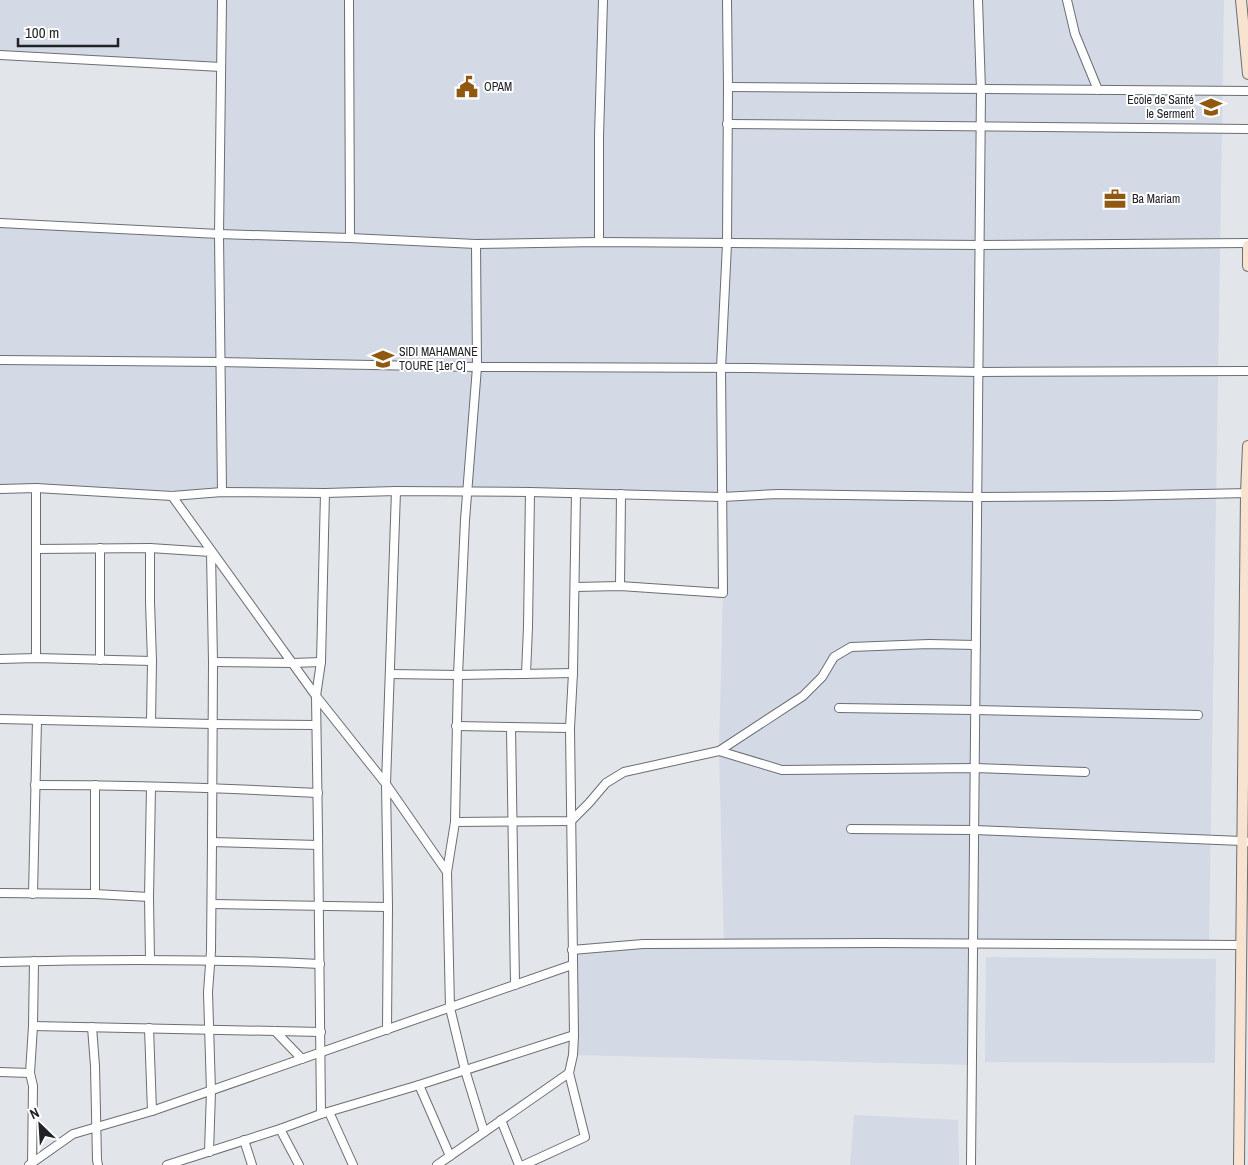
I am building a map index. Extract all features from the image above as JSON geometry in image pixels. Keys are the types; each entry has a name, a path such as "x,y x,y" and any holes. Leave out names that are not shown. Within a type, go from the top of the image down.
{"street":[{"path":"222,0 219,234 222,492"},
{"path":"349,0 350,238"},
{"path":"599,242 603,0"},
{"path":"575,587 620,586 723,593 721,368 727,244 727,0"},
{"path":"971,1165 981,127 978,0"},
{"path":"1067,0 1075,34 1098,90"},
{"path":"1241,0 1248,74"},
{"path":"0,55 221,67"},
{"path":"728,88 1248,91"},
{"path":"727,124 1248,129"},
{"path":"0,223 476,244 599,242 1248,245 1248,266"},
{"path":"476,244 477,367 467,492 458,675 455,822 446,872 450,1008 465,1070 484,1132"},
{"path":"0,360 979,372 1248,371"},
{"path":"1242,1164 1244,977 1241,945 1245,842 1248,446"},
{"path":"0,489 36,488 172,496 222,492 325,493 396,491 722,497 778,494 977,497 1247,493"},
{"path":"36,488 36,658"},
{"path":"387,1030 386,784 396,491"},
{"path":"526,674 530,492"},
{"path":"325,493 321,662 316,696 321,1053 325,1113 353,1165"},
{"path":"524,1165 584,1137 569,1073 573,1055 574,1035 570,728 573,673 576,493"},
{"path":"620,586 621,494"},
{"path":"172,496 292,664 386,784 446,872"},
{"path":"100,548 100,660"},
{"path":"36,550 150,548 211,552"},
{"path":"150,548 151,722"},
{"path":"209,1152 211,1091 208,992 212,904 213,724 211,552"},
{"path":"455,822 571,821 606,783 624,772 719,751 803,696 822,677 834,657 851,647 929,644 976,645"},
{"path":"0,659 152,661"},
{"path":"213,662 292,664 321,662"},
{"path":"390,674 573,673"},
{"path":"839,708 1198,715"},
{"path":"0,719 316,725"},
{"path":"33,894 37,720"},
{"path":"456,726 570,728"},
{"path":"511,727 515,985"},
{"path":"719,751 782,770 976,768 1085,772"},
{"path":"35,785 318,792"},
{"path":"95,785 95,894"},
{"path":"150,960 151,787"},
{"path":"851,829 974,830 1245,842"},
{"path":"212,842 318,844"},
{"path":"0,893 95,894 149,897"},
{"path":"212,904 388,907"},
{"path":"572,950 643,944 1241,945"},
{"path":"0,962 210,960 320,964"},
{"path":"31,1164 33,1086 30,1073 34,961"},
{"path":"31,1164 72,1134 152,1112 572,965"},
{"path":"33,1026 321,1032"},
{"path":"92,1027 98,1165"},
{"path":"148,1028 152,1112"},
{"path":"275,1031 302,1059"},
{"path":"167,1165 176,1164 325,1113 574,1035"},
{"path":"0,1072 30,1073"},
{"path":"437,1165 569,1073"},
{"path":"419,1084 450,1156"},
{"path":"501,1120 519,1165"},
{"path":"280,1129 299,1165"},
{"path":"244,1140 252,1165"}],"shaded area":[{"path":"0,0 1224,0 1209,944 973,944 972,1065 573,1055 572,950 724,944 719,751 723,593 722,497 222,492 0,487 0,223 219,234 221,68 0,55"},
{"path":"986,957 1216,959 1215,1063 985,1062"},
{"path":"854,1115 958,1120 959,1165 850,1165"}],"place":[{"name":"OPAM","path":"467,87"},
{"name":"Ecole de Santé le Serment","path":"1211,107"},
{"name":"Ba Mariam","path":"1115,199"},
{"name":"SIDI MAHAMANE TOURE [1er C]","path":"383,359"}]}
